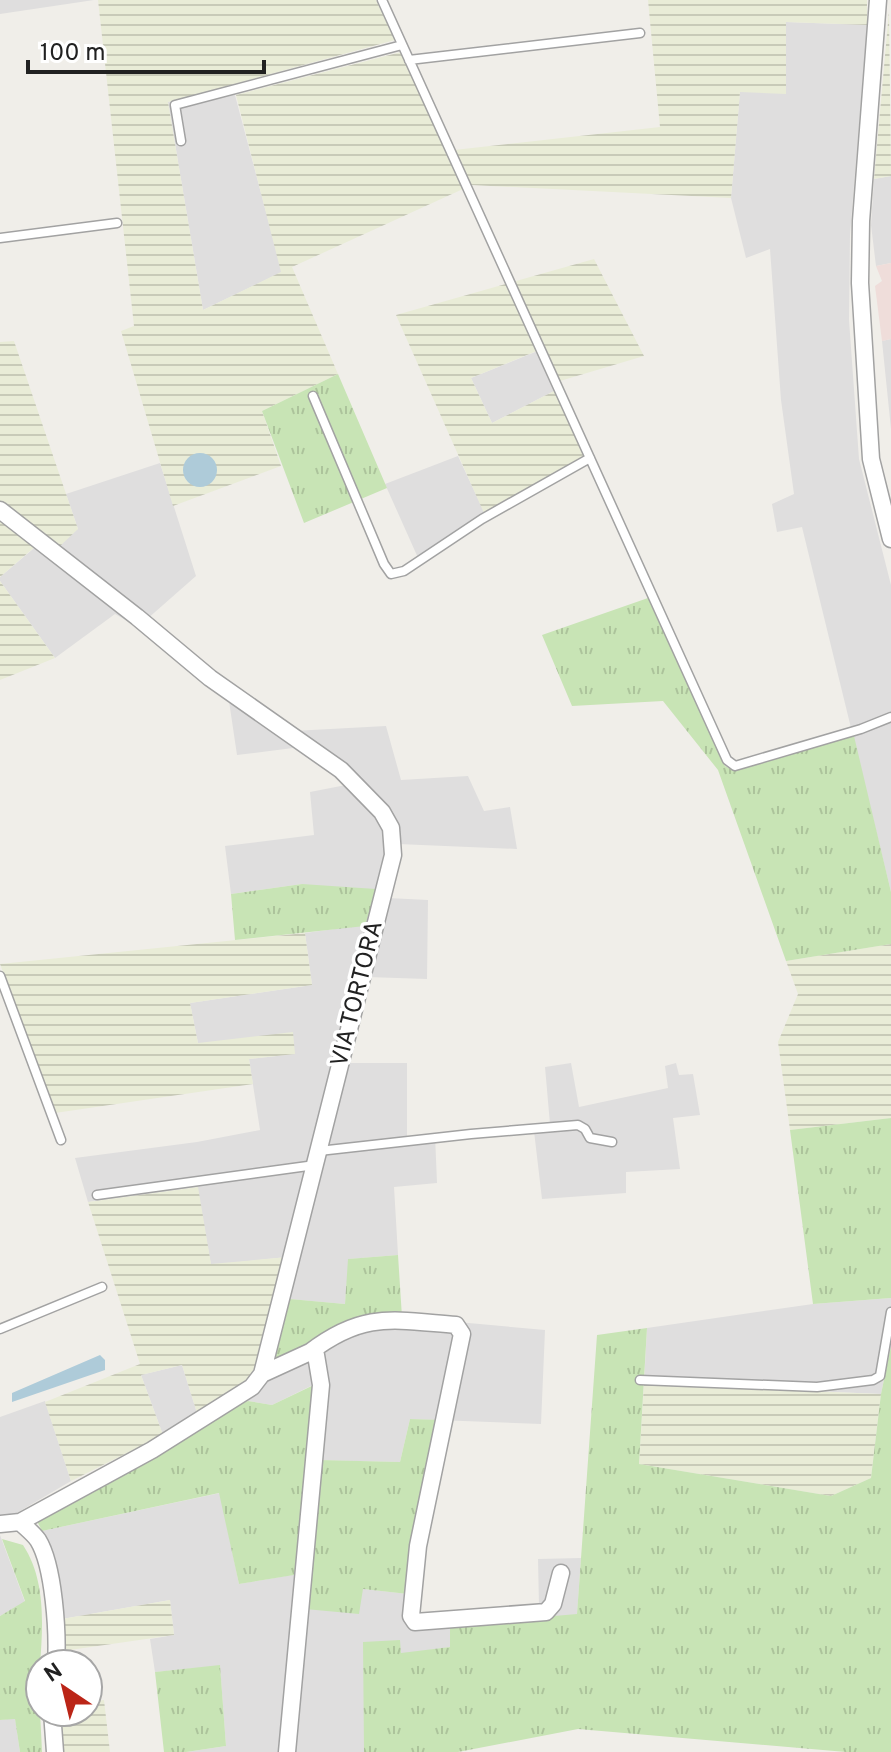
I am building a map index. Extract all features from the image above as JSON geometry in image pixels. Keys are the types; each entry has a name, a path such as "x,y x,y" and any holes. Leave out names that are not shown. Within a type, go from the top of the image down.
{"street":[{"path":"878,0 861,221 860,283 871,459 891,539"},
{"name":"VIA TORTORA","path":"0,510 210,678 341,770 382,812 391,828 393,855 262,1374"},
{"path":"0,1524 20,1522 164,1442 252,1387 262,1374 310,1352 349,1327 397,1320 456,1325 462,1334 418,1546 411,1616 415,1622 546,1612 553,1604 561,1573"},
{"path":"287,1752 321,1385 316,1355 310,1352"},
{"path":"20,1522 38,1540 50,1574 57,1648"},
{"path":"53,1728 55,1752"}],"lane":[{"path":"382,0 727,760 735,766 861,729 891,717"},
{"path":"409,60 640,33"},
{"path":"181,141 175,105 402,45"},
{"path":"0,238 117,223"},
{"path":"313,396 391,574 404,571 482,519 590,458"},
{"path":"0,976 61,1140"},
{"path":"97,1195 471,1134 578,1125 585,1129 590,1138 612,1142"},
{"path":"0,1329 102,1287"},
{"path":"640,1380 817,1387 873,1380 880,1376 891,1312"}],"shaded area":[{"path":"0,0 94,0 0,14"},
{"path":"786,22 867,25 850,235 849,320 859,459 891,585 891,892 802,527 777,532 772,504 794,494 781,400 770,249 746,258 731,198 740,91"},
{"path":"232,84 282,272 203,310 168,102"},
{"path":"891,176 891,263 876,266 871,225 874,179"},
{"path":"891,263 891,339 882,341 875,286 882,281 876,266"},
{"path":"891,339 891,429 882,341"},
{"path":"545,348 560,381 554,391 492,423 471,378"},
{"path":"458,456 487,518 419,560 385,484"},
{"path":"160,463 196,576 138,627 115,614 55,658 0,577 46,538 78,529 66,494"},
{"path":"237,690 293,731 386,726 401,780 468,776 484,811 510,807 517,849 398,844 388,898 428,900 427,979 367,977 347,1063 407,1063 407,1137 435,1135 437,1183 394,1187 398,1255 349,1259 345,1304 278,1298 287,1257 211,1265 197,1187 88,1202 75,1158 197,1142 260,1130 249,1059 295,1054 198,1043 190,1003 312,985 305,933 365,925 302,884 231,894 225,846 314,835 310,792 346,785 293,748 237,755 229,701"},
{"path":"571,1063 579,1107 668,1088 665,1066 676,1063 679,1075 693,1074 700,1115 673,1118 680,1169 626,1172 626,1193 542,1199 534,1131 550,1124 545,1067"},
{"path":"891,1298 891,1346 881,1394 644,1384 647,1328 813,1304"},
{"path":"402,1317 545,1330 541,1424 410,1419 400,1462 310,1460 317,1383 272,1405 248,1401 273,1367"},
{"path":"182,1365 197,1413 163,1435 141,1375"},
{"path":"45,1401 71,1481 15,1514 0,1516 0,1417"},
{"path":"220,1493 239,1584 309,1572 363,1589 418,1595 416,1614 539,1606 538,1559 581,1558 577,1615 450,1625 451,1647 401,1654 364,1642 364,1752 186,1752 226,1746 220,1666 155,1672 150,1639 174,1635 170,1600 62,1619 56,1575 42,1531"},
{"path":"0,1535 25,1602 0,1616"},
{"path":"15,1718 20,1752 0,1752 0,1720"}],"green space":[{"path":"98,0 376,0 395,40 168,102 203,310 281,272 236,95 401,52 463,189 292,267 338,374 262,411 281,466 173,506 121,331 134,326"},
{"path":"648,0 867,0 867,25 786,22 786,94 740,92 731,198 471,185 454,150 660,127"},
{"path":"889,11 891,176 874,179"},
{"path":"594,259 644,356 560,381 544,348 471,378 492,423 554,391 586,456 484,513 396,315"},
{"path":"14,341 78,529 59,547 0,504 0,342"},
{"path":"338,374 387,488 304,523 262,411"},
{"path":"0,519 37,545 0,577"},
{"path":"0,581 55,658 0,680"},
{"path":"648,598 725,766 734,771 854,736 891,892 891,944 786,961 718,770 663,701 572,706 542,635"},
{"path":"302,884 376,889 365,926 235,940 231,894"},
{"path":"305,933 312,985 190,1003 198,1043 293,1032 295,1054 249,1059 253,1084 55,1113 0,964"},
{"path":"891,944 891,1118 790,1130 778,1042 798,994 786,961"},
{"path":"891,1118 891,1298 813,1304 790,1130"},
{"path":"198,1187 211,1264 288,1257 257,1367 245,1382 197,1413 182,1365 141,1375 163,1435 71,1481 45,1402 140,1364 88,1202"},
{"path":"398,1255 402,1317 273,1367 290,1299 345,1304 348,1259"},
{"path":"647,1328 639,1464 831,1496 871,1478 881,1394 891,1346 891,1752 846,1752 578,1729 458,1752 364,1752 363,1642 400,1640 401,1653 450,1647 450,1625 577,1614 597,1335"},
{"path":"318,1383 300,1574 239,1584 219,1493 42,1531 37,1521 234,1407 248,1401 272,1405"},
{"path":"644,1384 881,1394 871,1478 831,1496 639,1464"},
{"path":"410,1419 443,1420 408,1594 363,1589 359,1614 305,1609 319,1460 400,1462"},
{"path":"2,1539 23,1545 36,1573 39,1588 41,1648 24,1648 24,1728 41,1728 42,1752 20,1752 15,1719 0,1720 0,1616 25,1601"},
{"path":"170,1600 174,1635 84,1648 63,1648 62,1619"},
{"path":"220,1665 226,1746 164,1752 155,1672"},
{"path":"104,1700 110,1752 63,1752 62,1728 104,1728"}],"water":[{"path":"200,453 212,458 217,470 212,482 200,487 188,482 183,470 188,458"},
{"path":"100,1355 105,1360 105,1370 12,1402 12,1393"}]}
